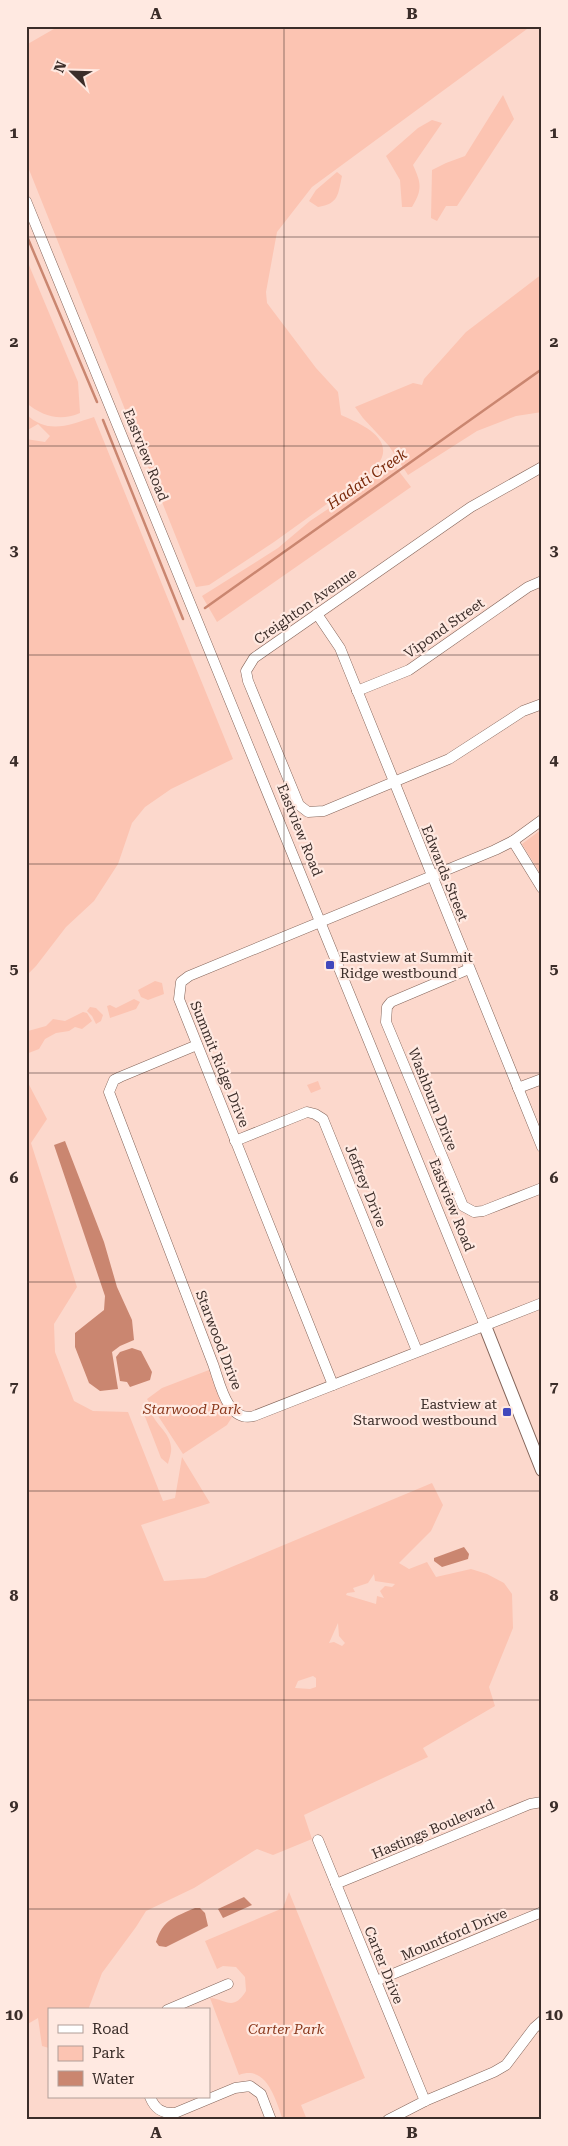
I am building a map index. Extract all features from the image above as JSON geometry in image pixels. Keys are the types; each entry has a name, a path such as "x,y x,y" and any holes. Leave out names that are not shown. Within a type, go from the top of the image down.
{"main road":[{"name":"Eastview Road","path":"485,1326 542,1470"}],"street":[{"name":"Eastview Road","path":"26,202 485,1326"},
{"name":"Creighton Avenue","path":"394,781 324,811 308,812 299,805 246,671 254,658 471,507 542,467"},
{"name":"Vipond Street","path":"357,691 409,670 528,587 542,581"},
{"name":"Edwards Street","path":"317,614 340,648 542,1147"},
{"path":"394,781 460,754 523,711 542,704"},
{"name":"Summit Ridge Drive","path":"333,1386 179,999 181,982 184,978 432,877 513,841 542,820"},
{"path":"513,841 542,888"},
{"name":"Washburn Drive","path":"469,969 391,1002 387,1007 386,1022 463,1206 474,1212 483,1212 542,1188"},
{"name":"Starwood Drive","path":"197,1045 114,1080 108,1092 232,1410 243,1418 254,1416 542,1303"},
{"path":"518,1088 542,1079"},
{"name":"Jeffrey Drive","path":"235,1141 307,1112 323,1119 417,1351"},
{"name":"Hastings Boulevard","path":"336,1884 530,1804 542,1802"},
{"name":"Carter Drive","path":"318,1840 425,2101"},
{"name":"Mountford Drive","path":"376,1981 542,1912"},
{"path":"171,2008 228,1984"},
{"path":"388,2120 425,2101 494,2072 506,2065 534,2028 542,2021"},
{"path":"150,2098 154,2106 167,2114 175,2113 241,2086 250,2086 261,2094 271,2120"}],"green space":[{"path":"59,26 531,26 312,187 277,232 266,292 267,303 316,368 338,392 341,415 370,430 381,442 383,449 382,457 370,473 274,542 209,585 196,587 26,162 26,45"},
{"path":"503,95 514,119 457,206 446,206 437,221 431,218 432,170 465,156"},
{"path":"432,120 442,123 413,165 420,186 418,195 412,207 402,207 400,180 386,156 418,128"},
{"path":"337,172 342,176 334,201 325,206 318,207 309,201 316,190"},
{"path":"26,258 78,382 80,413 72,416 52,416 26,403"},
{"path":"542,274 542,412 516,416 477,431 408,475 389,446 355,407 413,383 422,385 424,379 466,332"},
{"path":"26,414 42,424 51,426 67,425 94,417 233,759 171,789 145,807 132,823 118,864 94,901 66,927 26,976 26,439 45,442 50,436 38,424 26,431"},
{"path":"391,461 411,487 217,622 202,596 278,548 310,521 370,481 387,462"},
{"path":"542,829 542,876 522,844"},
{"path":"155,981 162,983 164,994 148,1000 141,997 138,990"},
{"path":"134,999 140,1002 136,1009 110,1018 107,1006 110,1005 116,1008"},
{"path":"90,1007 96,1008 103,1015 101,1021 96,1024 87,1011"},
{"path":"83,1012 87,1013 92,1021 82,1029 75,1027 69,1031 56,1033 45,1039 39,1049 26,1054 28,1031 46,1026 53,1019 65,1021"},
{"path":"26,1079 47,1119 31,1143 77,1287 54,1324 55,1352 74,1401 93,1411 128,1412 163,1501 175,1498 182,1457 210,1503 141,1525 164,1581 205,1578 432,1483 443,1505 431,1531 399,1563 409,1569 427,1562 436,1577 471,1569 487,1574 504,1583 512,1594 513,1628 489,1687 495,1706 423,1748 428,1757 304,1815 312,1839 273,1855 257,1849 194,1888 146,1911 102,1973 89,2008 48,2008 48,2048 42,2046 38,2018 26,2025","holes":["374,1574 375,1581 395,1584 392,1587 385,1586 380,1591 384,1598 377,1596 376,1604 346,1595 347,1593 355,1592 353,1588 368,1583","338,1623 339,1636 345,1643 342,1646 334,1642 329,1643","313,1676 316,1678 316,1687 310,1689 295,1688 298,1681"]},
{"path":"318,1081 321,1089 311,1093 307,1085"},
{"name":"Starwood Park","path":"209,1370 225,1408 232,1417 227,1425 183,1454 147,1399 162,1388"},
{"path":"142,1409 151,1411 155,1420 168,1437 171,1451 168,1464 161,1458"},
{"name":"Carter Park","path":"289,1892 365,2078 301,2105 307,2120 283,2120 269,2086 263,2079 249,2073 239,2075 210,1998 229,2003 237,2001 246,1991 245,1977 236,1967 223,1966 217,1969 205,1941 283,1908"}],"water":[{"path":"65,1141 104,1242 117,1287 132,1320 134,1340 112,1352 118,1389 100,1391 89,1383 75,1347 75,1333 104,1310 105,1296 54,1145"},
{"path":"132,1348 141,1351 152,1372 150,1380 130,1387 127,1382 120,1381 116,1357 120,1352"},
{"path":"464,1547 469,1554 468,1559 442,1567 434,1561 434,1558"},
{"path":"244,1897 252,1905 223,1918 218,1909"},
{"path":"195,1908 200,1908 205,1913 208,1926 166,1947 159,1946 156,1942 162,1928 171,1920"}],"waterway":[{"path":"26,234 97,402"},
{"name":"Hadati Creek","path":"205,608 542,369"},
{"path":"103,420 183,619"}],"place":[{"name":"Eastview at Summit Ridge westbound","path":"330,965"},
{"name":"Eastview at Starwood westbound","path":"507,1412"}]}
